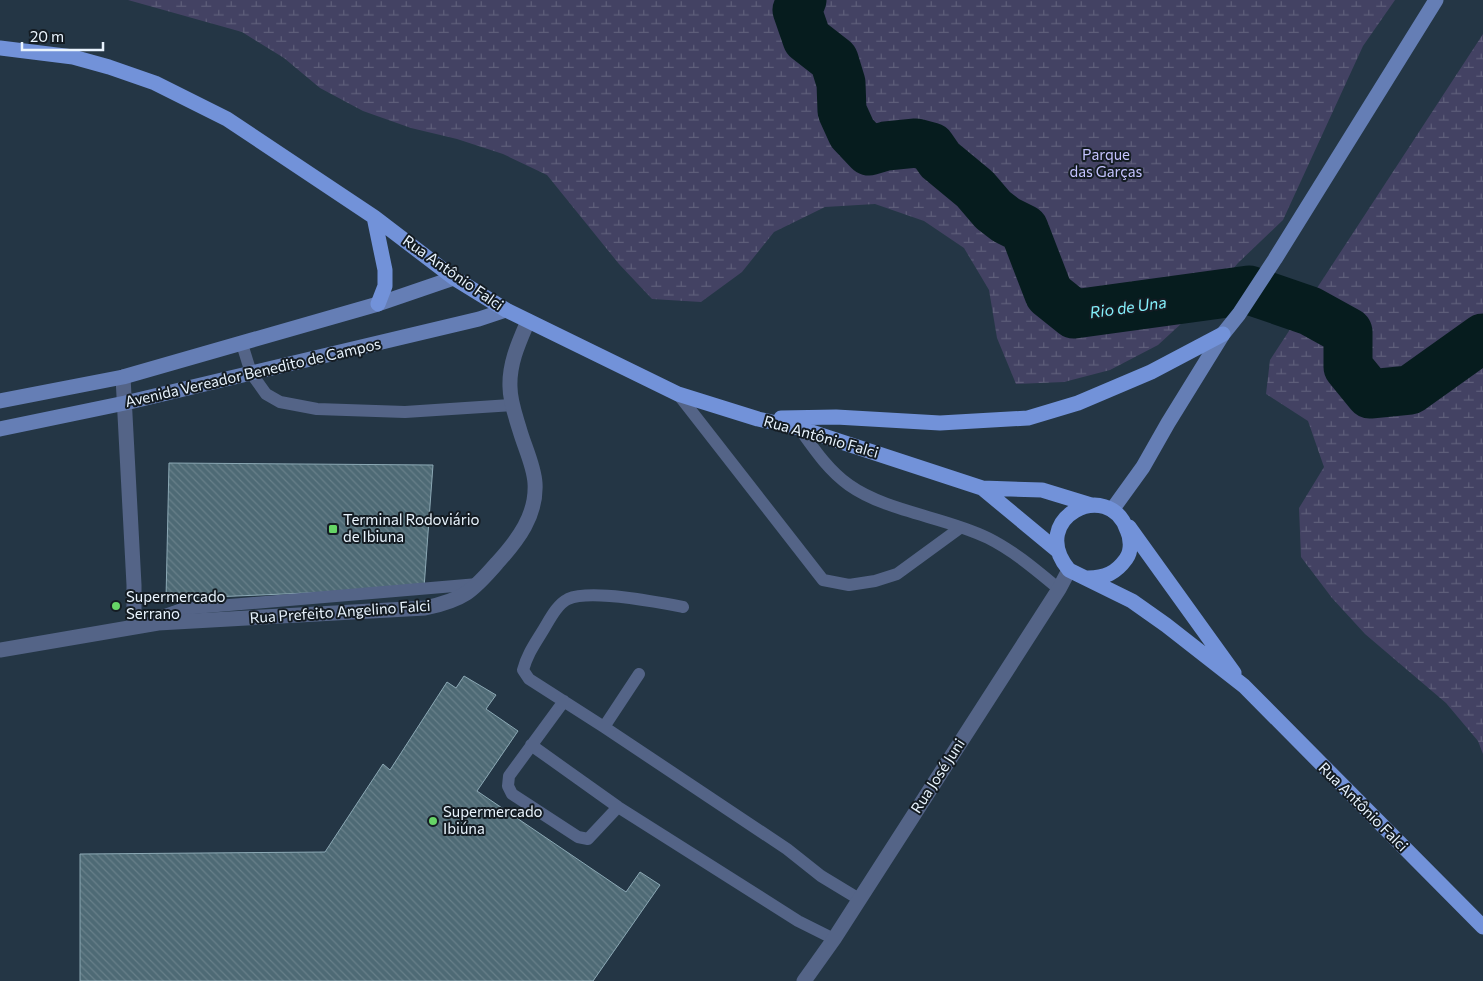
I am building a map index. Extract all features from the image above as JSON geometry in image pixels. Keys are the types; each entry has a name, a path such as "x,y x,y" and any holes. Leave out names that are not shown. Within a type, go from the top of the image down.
{"main road":[{"path":"1112,510 1143,467 1223,334 1239,314 1275,259 1436,0"},
{"name":"Rua Antônio Falci","path":"0,48 73,57 109,67 155,84 227,119 374,217 454,278 506,310 678,394 799,428 982,488 1042,490 1091,505"},
{"path":"374,217 385,270 384,286 378,304"},
{"name":"Avenida Vereador Benedito de Campos","path":"0,401 123,377 378,304 454,278"},
{"name":"Avenida Vereador Benedito de Campos","path":"0,429 125,403 479,319 506,310"},
{"path":"758,418 836,417 940,423 1028,418 1078,403 1151,372 1223,334"},
{"name":"Rua Antônio Falci","path":"982,488 1058,552"},
{"path":"1091,505 1100,505 1112,510 1125,522 1131,539 1128,556 1117,570 1100,578 1088,578 1069,570 1058,552 1057,538 1064,519 1074,510 1091,505"},
{"name":"Rua Antônio Falci","path":"1125,522 1244,686"},
{"name":"Rua Antônio Falci","path":"1088,578 1132,601 1166,624 1244,686 1483,927"}],"street":[{"name":"Rua Prefeito Angelino Falci","path":"0,650 158,623 425,608 447,604 465,596 516,542 530,517 535,498 535,481 512,405 510,386 516,349 528,321"},
{"path":"123,377 134,585 134,626"},
{"name":"Rua José Juni","path":"804,981 834,939 1059,589 1069,570"}],"lane":[{"path":"242,344 251,373 266,394 280,402 317,409 405,412 512,405"},
{"path":"678,394 823,580 849,585 875,581 898,574 960,528"},
{"path":"799,428 828,467 849,485 871,498 987,537 1020,557 1059,589"},
{"path":"684,607 627,597 579,596 567,600 555,610 527,656 523,670 529,679 787,849 821,876 859,899"},
{"path":"604,727 639,674"},
{"path":"564,701 509,776 508,786 512,794 578,838 588,839 618,807"},
{"path":"531,745 618,807 798,921 834,939"}],"green space":[{"name":"Parque das Garças","path":"128,0 1395,0 1363,46 1283,220 1238,263 1207,300 1158,345 1110,370 1064,382 1016,384 997,338 989,290 964,248 924,221 875,204 825,207 774,232 742,272 701,302 652,299 619,264 547,175 503,154 457,139 411,128 363,111 320,88 284,58 242,32"},
{"path":"1483,34 1483,754 1478,741 1446,703 1365,634 1332,598 1301,557 1299,508 1324,467 1308,421 1266,394 1270,360"}],"building":[{"path":"169,463 433,465 424,588 166,599"},
{"name":"Supermercado Ibiúna","path":"464,676 496,695 486,709 518,731 477,791 626,892 640,872 660,885 593,981 80,981 80,854 325,852 383,764 390,770 447,682 456,688"}],"waterway":[{"name":"Rio de Una","path":"802,0 797,10 807,39 834,60 841,83 842,111 852,133 869,151 886,146 916,143 931,147 940,160 975,189 993,210 1006,220 1024,229 1049,294 1074,314 1249,290 1310,311 1348,332 1348,367 1370,394 1410,390 1483,338"}],"place":[{"name":"Terminal Rodoviário de Ibiuna","path":"333,529"},
{"name":"Supermercado Serrano","path":"116,606"},
{"name":"Supermercado Ibiúna","path":"433,821"}]}
